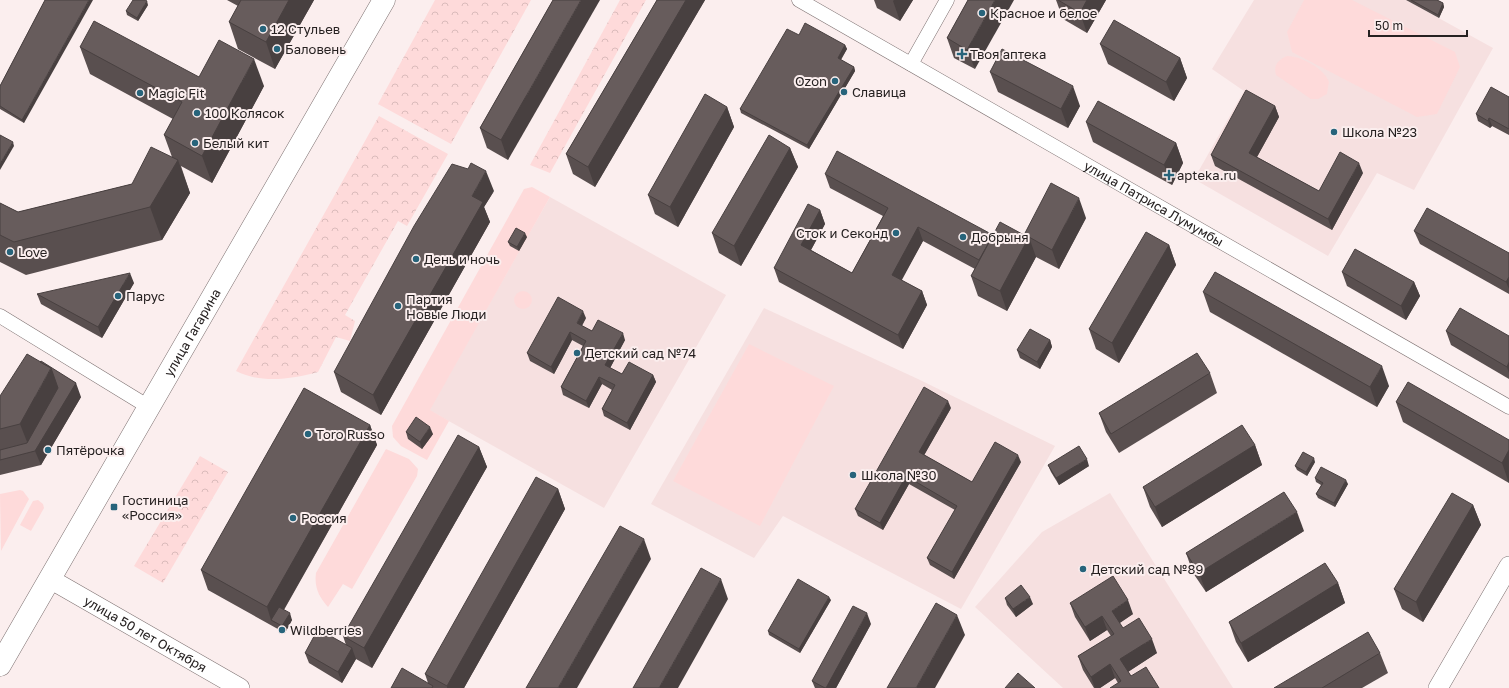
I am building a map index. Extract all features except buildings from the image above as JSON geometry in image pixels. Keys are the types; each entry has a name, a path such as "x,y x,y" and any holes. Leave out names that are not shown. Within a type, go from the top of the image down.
{"main road":[{"name":"улица Гагарина","path":"0,665 44,582 369,0"},
{"name":"улица Гагарина","path":"172,355 384,0"},
{"name":"улица Гагарина","path":"0,640 44,582"}],"street":[{"name":"улица Патриса Лумумбы","path":"799,0 1509,407"},
{"path":"911,64 947,0"},
{"path":"0,316 144,404"},
{"path":"1438,688 1509,566"},
{"name":"улица 50 лет Октября","path":"44,582 164,652 240,688"},
{"name":"улица 50 лет Октября","path":"164,652 214,688"}],"shaded area":[{"name":"Школа №23","path":"1254,0 1406,0 1493,48 1414,190 1377,173 1328,256 1194,179 1244,91 1212,69"},
{"name":"Детский сад №74","path":"550,197 726,295 604,508 429,410"},
{"name":"Школа №30","path":"764,308 918,379 1055,446 961,609 783,516 754,558 651,504"},
{"name":"Детский сад №89","path":"1110,493 1233,688 1063,688 975,607 1042,532"}],"green space":[{"path":"435,0 531,0 451,144 378,104"},
{"path":"620,0 646,0 550,173 530,165"},
{"path":"1304,0 1352,0 1455,52 1460,67 1437,114 1417,117 1292,52 1287,32"},
{"path":"1287,56 1305,61 1322,72 1329,82 1327,94 1318,99 1311,99 1276,75 1275,68 1277,63"},
{"path":"379,116 448,154 407,226 398,221 345,315 355,321 350,341 336,337 318,372 298,377 266,379 256,378 236,371"},
{"path":"532,187 550,197 430,410 449,421 427,460 401,446 393,437 392,426 524,189"},
{"path":"523,291 529,294 532,300 529,306 523,309 517,306 514,300 517,294"},
{"path":"749,344 834,386 760,526 673,481"},
{"path":"386,449 409,459 418,469 417,476 352,589 343,584 328,607 318,592 316,573"},
{"path":"200,456 228,472 163,583 134,566"},
{"path":"20,490 23,491 29,499 1,551 0,494"},
{"path":"38,500 43,504 44,508 31,531 20,525 33,501"}],"place":[{"name":"Красное и белое","path":"982,13"},
{"name":"12 Стульев","path":"263,29"},
{"name":"Баловень","path":"277,49"},
{"name":"Твоя аптека","path":"962,54"},
{"name":"Ozon","path":"835,81"},
{"name":"Славица","path":"844,92"},
{"name":"Magic Fit","path":"140,93"},
{"name":"100 Колясок","path":"197,113"},
{"name":"Школа №23","path":"1334,132"},
{"name":"Белый кит","path":"195,143"},
{"name":"apteka.ru","path":"1169,175"},
{"name":"Сток и Секонд","path":"896,233"},
{"name":"Добрыня","path":"963,237"},
{"name":"Love","path":"10,252"},
{"name":"День и ночь","path":"416,259"},
{"name":"Парус","path":"118,296"},
{"name":"Партия Новые Люди","path":"398,306"},
{"name":"Детский сад №74","path":"577,353"},
{"name":"Toro Russo","path":"308,434"},
{"name":"Пятёрочка","path":"48,450"},
{"name":"Школа №30","path":"853,475"},
{"name":"Гостиница «Россия»","path":"114,507"},
{"name":"Россия","path":"293,518"},
{"name":"Детский сад №89","path":"1083,569"},
{"name":"Wildberries","path":"282,630"}]}
